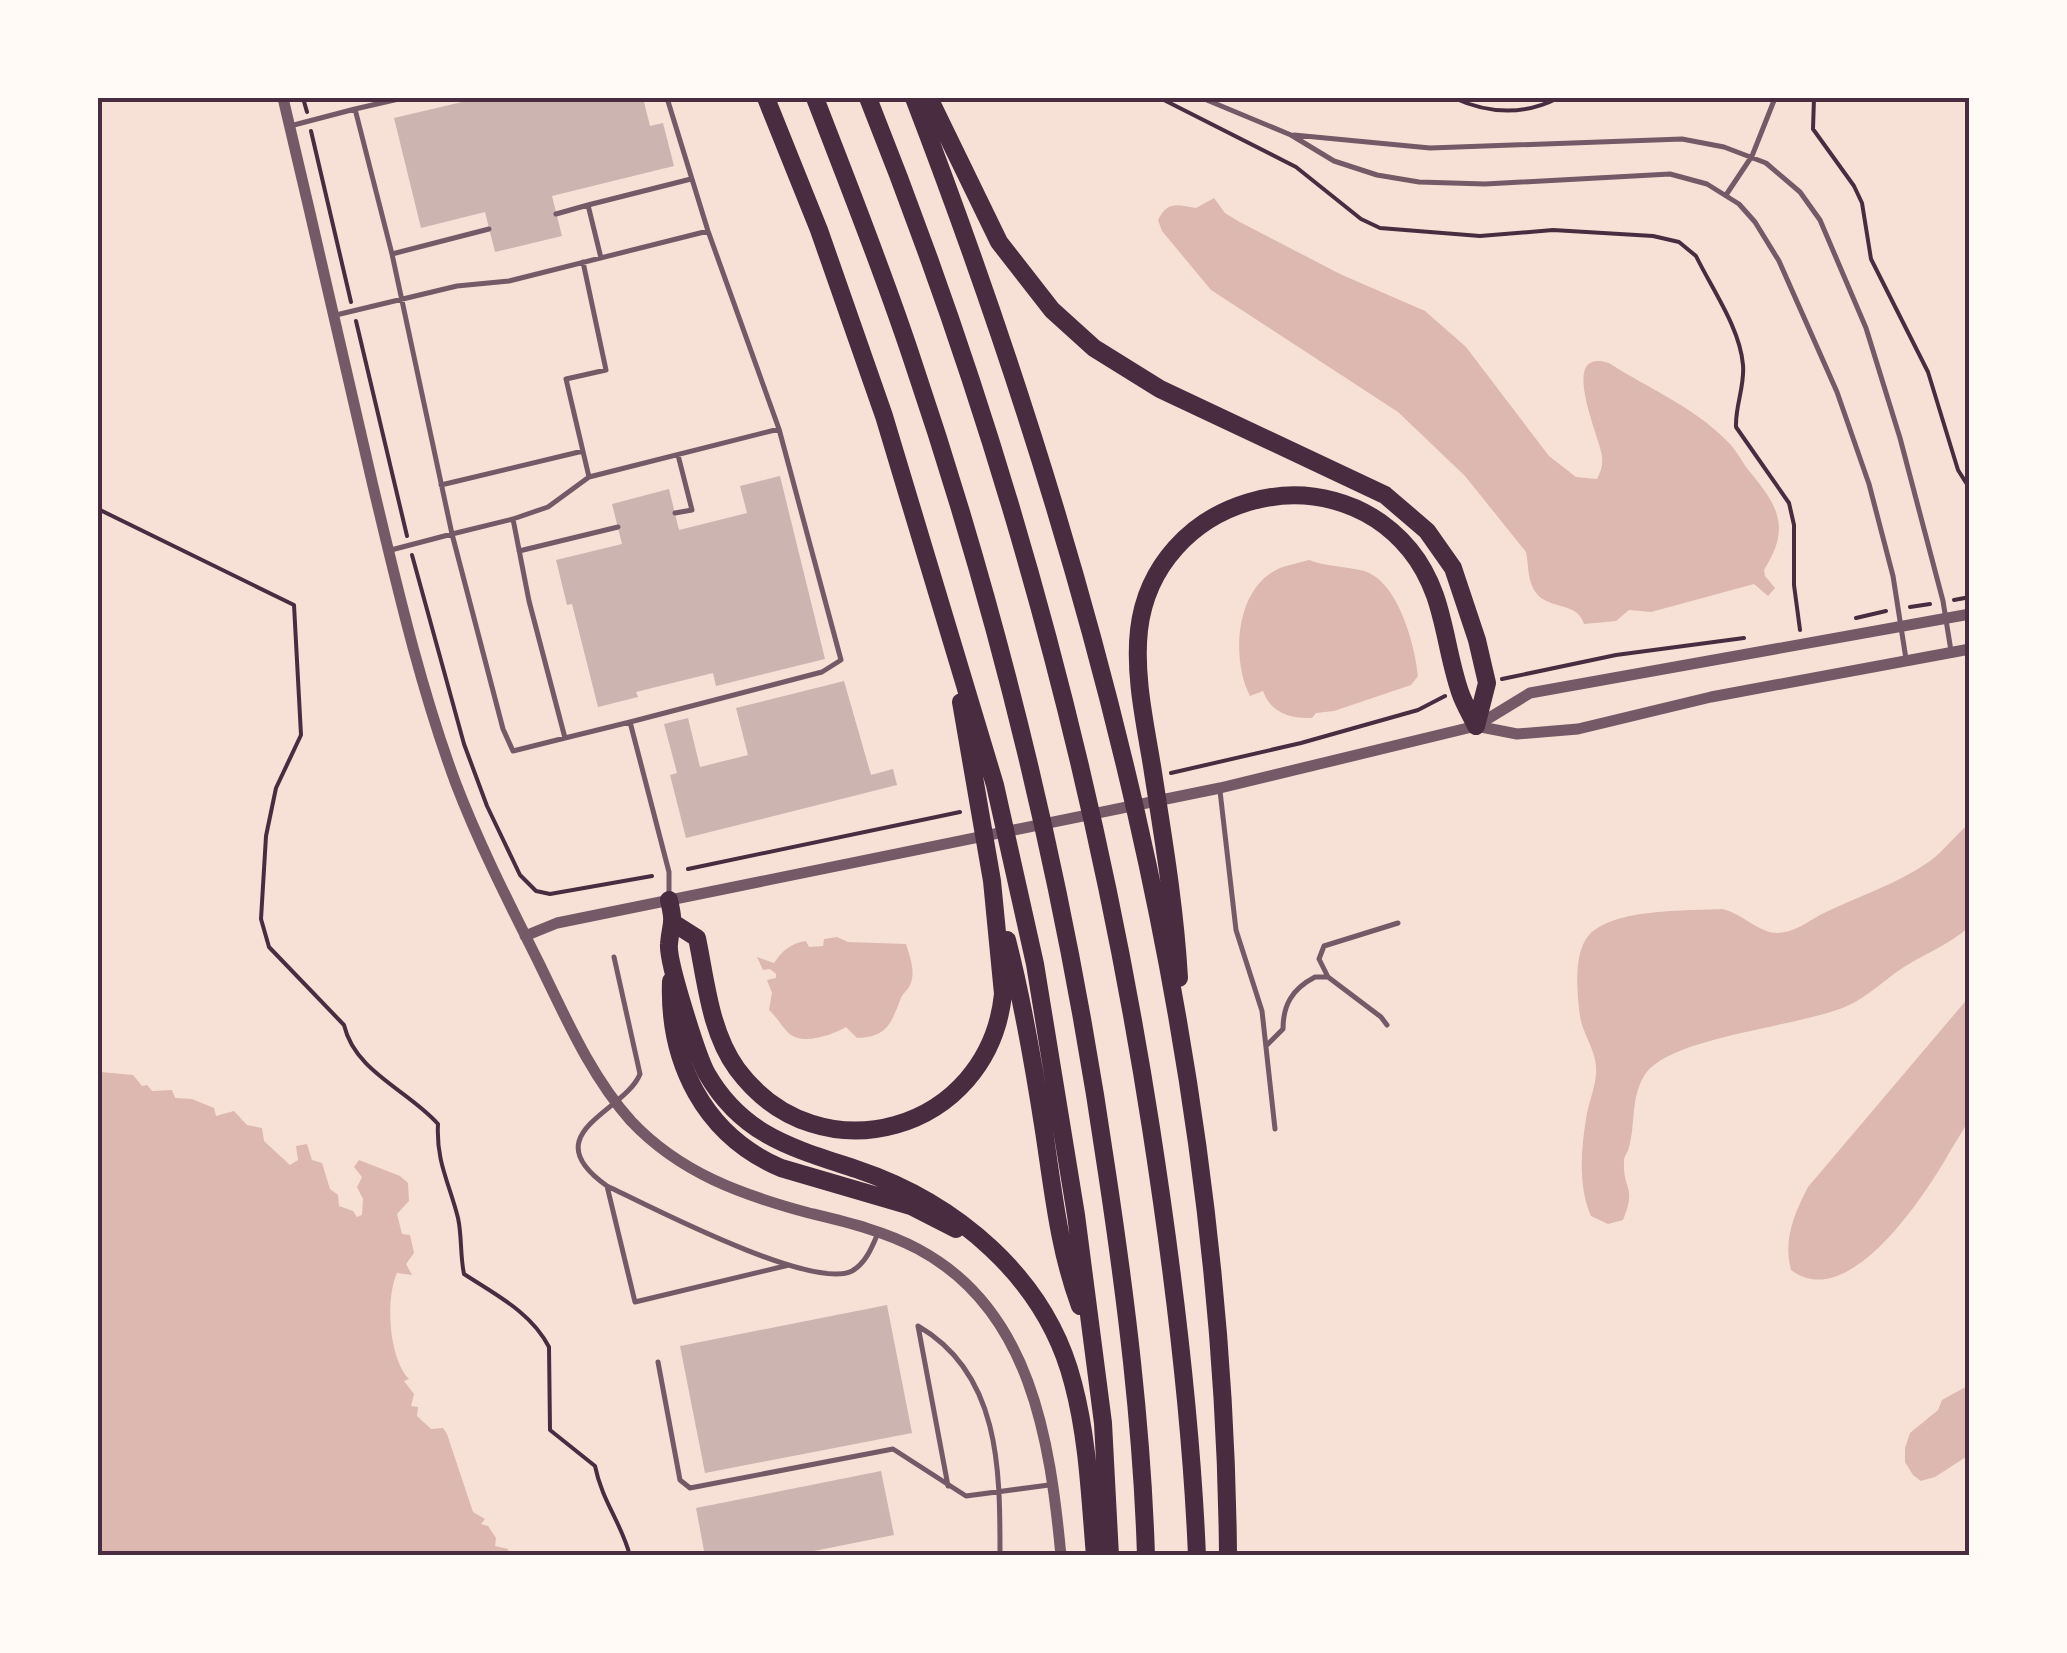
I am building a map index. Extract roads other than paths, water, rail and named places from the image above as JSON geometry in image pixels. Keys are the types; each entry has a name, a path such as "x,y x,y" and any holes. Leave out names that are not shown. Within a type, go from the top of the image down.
{"highway":[{"path":"766,98 884,416 947,627 986,787 1016,876 1050,1049 1076,1215 1102,1423 1110,1556"},
{"path":"815,98 914,363 988,604 1053,869 1091,1068 1119,1258 1135,1396 1146,1556"},
{"path":"868,98 985,422 1082,768 1130,1003 1166,1224 1188,1413 1197,1556"},
{"path":"914,98 1021,396 1063,531 1143,851 1185,1068 1208,1229 1221,1352 1228,1556"},
{"path":"929,98 999,242 1044,300 1094,348 1160,389 1385,495 1427,531 1453,568 1488,683 1476,726"},
{"path":"1185,1068 1176,922 1150,754 1138,635 1144,600 1157,572 1186,536 1216,514 1240,504 1280,496 1318,497 1377,522 1407,546 1436,592 1460,692 1476,726"},
{"path":"675,924 697,938 717,1031 736,1068 758,1092 806,1120 852,1130 887,1127 921,1118 952,1096 974,1071 990,1045 1001,1012 986,787"},
{"path":"992,881 1024,1017 1070,1279 1090,1334"},
{"path":"669,900 675,924 668,946 699,1057 716,1088 740,1116 791,1148 882,1178 928,1200 982,1237 1046,1319 1073,1380 1084,1442 1095,1556"}],"street":[{"path":"283,98 419,672 457,786 582,1049 614,1100 654,1142 706,1179 878,1232 937,1260 975,1293 1004,1330 1030,1382 1052,1484 1060,1556"},
{"path":"525,936 557,923 1220,788 1476,726 1530,692 1970,614"},
{"path":"1476,726 1517,734 1578,728 1711,696 1970,649"}],"lane":[{"path":"290,126 403,98"},
{"path":"356,109 392,254 452,534 502,729 514,751 822,672 841,660 778,429 708,231 667,98"},
{"path":"1202,98 1291,135 1334,161 1377,175 1419,182 1485,184 1670,174 1708,184 1739,204 1779,262 1838,392 1893,576 1906,659"},
{"path":"1726,195 1752,156 1774,98"},
{"path":"1291,135 1430,148 1682,139 1702,141 1766,163 1800,192 1820,220 1837,255 1881,372 1944,602 1951,651"},
{"path":"556,214 691,178"},
{"path":"588,205 601,258"},
{"path":"392,254 489,229"},
{"path":"334,316 457,286 509,281 708,231"},
{"path":"583,262 606,370 566,380 588,477"},
{"path":"388,550 548,507 588,477 778,429"},
{"path":"441,485 582,451"},
{"path":"675,513 692,510 678,454"},
{"path":"513,519 529,600 565,738"},
{"path":"520,552 618,526"},
{"path":"630,722 669,872 669,900"},
{"path":"1220,788 1236,930 1262,1011 1275,1129"},
{"path":"1387,1026 1382,1017 1328,977 1319,959 1324,946 1398,922"},
{"path":"614,957 640,1074 630,1090 593,1119 580,1142 584,1166 607,1186 718,1238 832,1274 852,1270 870,1252 878,1232"},
{"path":"1266,1046 1283,1030 1283,1009 1289,999 1310,979 1328,977"},
{"path":"607,1186 635,1302 792,1264"},
{"path":"948,1486 918,1326 948,1347 978,1388 1000,1494 1000,1556"},
{"path":"658,1362 684,1486 690,1488 892,1449 966,1496 1052,1484"}]}
